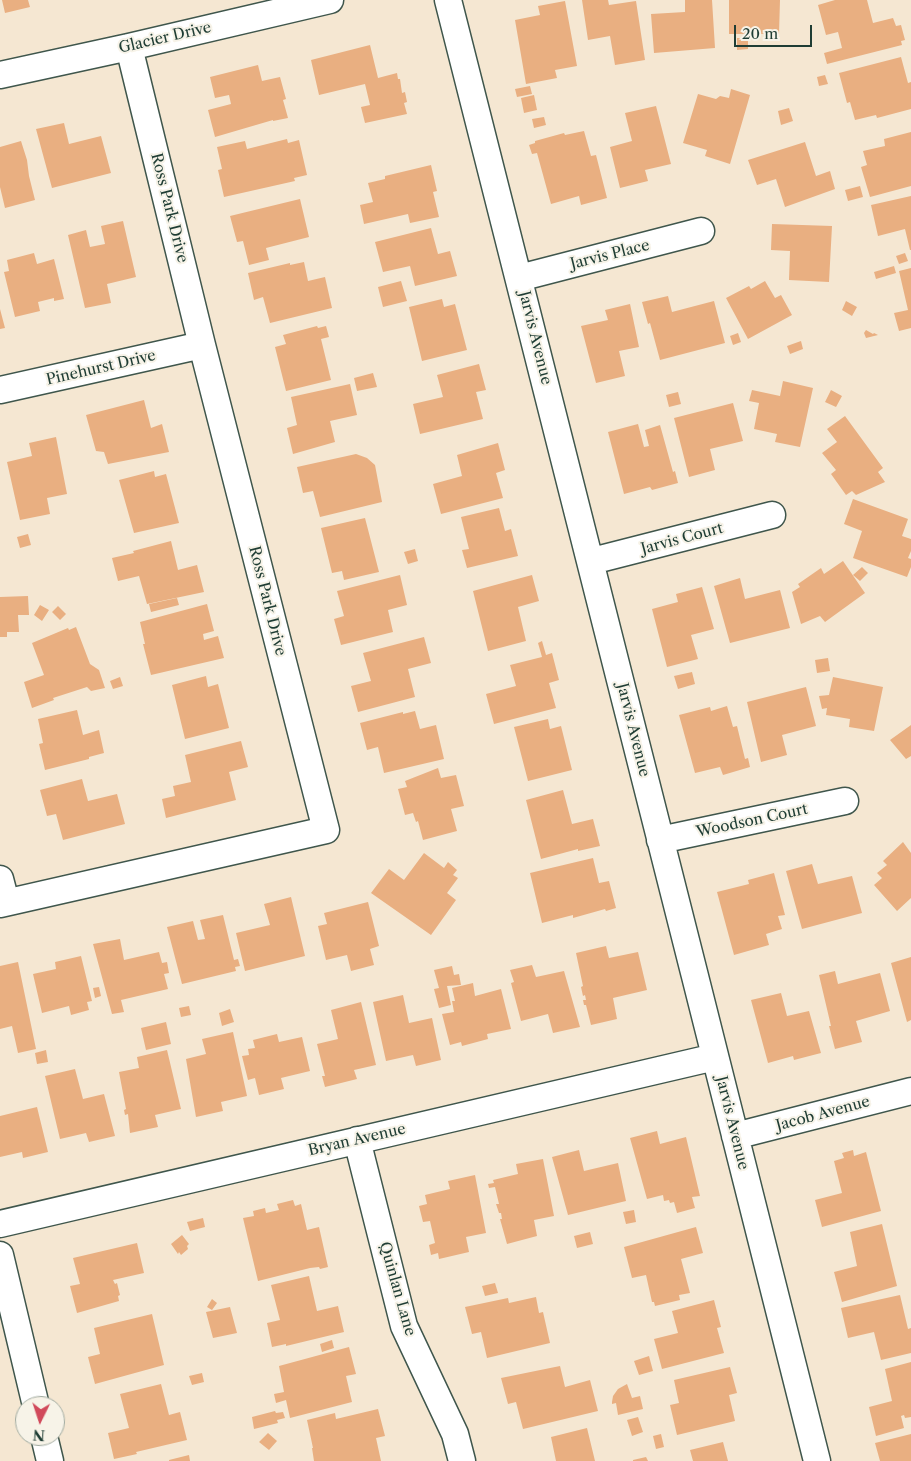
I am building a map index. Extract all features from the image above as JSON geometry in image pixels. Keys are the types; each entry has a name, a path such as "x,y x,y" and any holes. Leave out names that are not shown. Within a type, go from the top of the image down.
{"street":[{"name":"Glacier Drive","path":"0,74 130,47 330,0"},
{"name":"Jarvis Avenue","path":"448,0 592,561 816,1461"},
{"name":"Ross Park Drive","path":"2,895 326,830 202,345 130,47"},
{"name":"Jarvis Place","path":"520,278 701,231"},
{"name":"Pinehurst Drive","path":"0,390 202,345"},
{"name":"Jarvis Court","path":"592,561 772,515"},
{"name":"Woodson Court","path":"660,840 845,801"},
{"name":"Bryan Avenue","path":"0,1224 715,1057"},
{"name":"Jacob Avenue","path":"735,1136 911,1091"},
{"name":"Quinlan Lane","path":"357,1140 404,1326 455,1434 462,1461"},
{"path":"0,1255 34,1396"},
{"path":"46,1446 50,1461"}],"building":[{"path":"2,0 28,0 30,7 5,13"},
{"path":"582,0 608,0 609,5 636,1 645,60 615,65 610,36 588,40"},
{"path":"685,0 712,0 715,48 654,53 651,14 685,12"},
{"path":"729,0 780,0 779,34 729,34"},
{"path":"835,0 867,0 873,23 893,18 896,26 901,25 905,40 901,41 902,45 827,64 824,53 842,48 838,32 826,35 818,5"},
{"path":"565,1 577,66 555,70 557,78 526,84 515,20 540,15 538,6"},
{"path":"737,38 748,38 748,49 737,50"},
{"path":"370,45 378,78 397,73 402,93 405,92 407,102 404,103 407,114 365,123 361,107 370,105 365,84 319,95 311,60"},
{"path":"901,57 908,83 911,82 911,109 877,118 876,115 855,120 850,102 847,103 839,73"},
{"path":"258,65 262,81 280,77 286,99 283,100 288,118 273,120 215,137 208,110 231,104 229,95 215,98 210,77"},
{"path":"825,75 828,84 819,86 817,77"},
{"path":"530,86 532,94 517,97 515,89"},
{"path":"731,89 750,95 730,164 705,156 707,150 683,143 698,94 716,99 720,96 729,98"},
{"path":"534,95 537,110 524,113 521,98"},
{"path":"656,106 671,164 645,170 648,181 620,188 610,147 632,141 625,113"},
{"path":"789,108 793,121 781,125 778,111"},
{"path":"544,117 546,125 534,128 532,119"},
{"path":"64,123 69,144 101,136 111,173 52,188 36,129"},
{"path":"584,131 591,156 596,155 607,198 581,205 579,196 551,204 537,153 532,154 529,145 535,143 535,141 564,133 565,135"},
{"path":"911,132 911,186 870,197 861,167 867,165 863,151 885,146 884,139"},
{"path":"287,139 288,143 299,140 307,175 294,178 295,181 224,197 218,170 222,169 217,147 245,141 247,149"},
{"path":"21,141 35,200 5,208 0,187 0,147"},
{"path":"805,142 816,176 830,171 835,189 785,207 776,179 757,185 748,160"},
{"path":"431,165 437,191 433,192 439,217 410,223 408,214 364,224 360,205 373,202 368,183 385,179 385,176"},
{"path":"860,186 863,197 848,201 845,190"},
{"path":"911,196 910,250 905,229 878,236 871,205"},
{"path":"300,199 309,237 266,248 269,260 249,265 243,241 237,242 230,216"},
{"path":"123,221 136,277 107,284 111,303 85,308 68,235 86,230 90,247 105,244 101,226"},
{"path":"772,224 832,226 829,282 789,280 790,251 771,250"},
{"path":"431,228 438,254 450,251 457,276 415,286 410,266 383,272 375,242"},
{"path":"34,253 37,264 54,259 64,299 54,301 54,298 38,302 40,311 15,317 4,272 9,271 7,260"},
{"path":"905,253 908,261 899,264 896,256"},
{"path":"304,262 308,281 325,277 332,308 270,323 263,297 254,300 248,273 290,263 290,265"},
{"path":"894,266 896,273 876,279 874,272"},
{"path":"911,268 911,328 899,331 894,313 908,310 899,271"},
{"path":"401,281 407,301 383,307 378,287"},
{"path":"765,281 775,298 781,295 792,315 748,339 726,298 749,286 751,289"},
{"path":"668,296 672,312 714,301 725,343 660,360 642,302"},
{"path":"442,299 444,307 455,304 467,350 422,361 409,307"},
{"path":"846,301 857,307 852,316 842,310"},
{"path":"630,304 639,347 619,351 625,376 596,383 581,326 608,320 605,310"},
{"path":"0,309 5,328 0,329"},
{"path":"317,326 318,328 326,326 329,337 321,339 331,380 286,391 275,347 286,344 283,335"},
{"path":"866,330 878,335 866,338 864,333"},
{"path":"738,333 741,342 733,345 730,336"},
{"path":"801,341 803,349 790,354 787,346"},
{"path":"479,364 486,390 476,392 483,419 420,434 413,404 443,397 437,375"},
{"path":"373,373 377,387 357,391 354,378"},
{"path":"783,381 813,388 800,447 775,442 777,434 754,429 759,403 749,401 752,390 780,396"},
{"path":"350,384 357,415 330,421 335,442 293,454 287,428 297,425 291,397"},
{"path":"831,390 842,396 836,407 825,402"},
{"path":"678,392 681,404 669,407 666,395"},
{"path":"144,400 151,428 162,424 169,452 108,464 104,452 96,451 86,415"},
{"path":"733,403 743,441 710,449 715,470 689,477 674,418"},
{"path":"845,416 883,468 878,472 885,482 856,495 852,491 846,495 831,474 836,470 822,453 837,442 827,429"},
{"path":"638,424 644,447 649,446 645,430 660,425 673,472 675,471 678,483 652,490 650,487 624,494 608,432"},
{"path":"56,437 67,494 47,498 50,514 20,520 7,462 32,456 29,443"},
{"path":"498,443 505,470 496,473 503,498 441,514 433,484 462,476 457,455"},
{"path":"356,454 367,458 375,465 382,502 320,517 313,491 303,493 297,467"},
{"path":"154,471 155,477 166,474 179,523 134,533 119,480"},
{"path":"853,499 908,519 902,536 911,539 911,551 908,558 911,559 911,567 907,577 853,558 862,531 844,524"},
{"path":"499,508 505,531 511,529 518,556 467,568 462,550 469,549 461,517"},
{"path":"365,518 379,572 344,580 342,571 332,573 321,528"},
{"path":"28,534 31,545 20,548 17,537"},
{"path":"171,541 178,570 197,565 204,592 147,604 139,576 118,581 112,558"},
{"path":"415,549 418,561 408,564 404,552"},
{"path":"843,561 865,593 825,622 820,616 801,624 792,592 800,587 798,584 821,568 824,574"},
{"path":"862,567 868,573 860,581 853,575"},
{"path":"400,575 407,605 388,610 393,632 341,645 334,619 344,616 337,591"},
{"path":"532,575 539,601 518,607 526,641 488,651 473,591"},
{"path":"740,578 745,599 780,590 790,628 730,643 714,586"},
{"path":"702,587 714,629 691,635 698,659 667,667 652,609 678,602 676,594"},
{"path":"28,596 29,615 18,615 19,632 7,632 7,637 0,637 0,597"},
{"path":"177,598 179,605 151,612 149,604"},
{"path":"207,604 214,631 203,634 204,640 218,636 224,658 151,675 143,644 145,644 140,622"},
{"path":"40,605 49,610 42,621 34,615"},
{"path":"58,606 66,614 60,620 52,612"},
{"path":"76,627 90,664 99,670 105,688 91,691 87,687 53,698 54,700 32,708 24,682 44,675 32,643 68,628 69,630"},
{"path":"424,637 431,663 408,669 415,697 358,712 351,686 371,681 363,653"},
{"path":"542,641 546,655 552,653 559,680 549,683 556,708 494,724 486,694 516,686 510,665 542,657 538,643"},
{"path":"828,658 830,671 817,673 815,660"},
{"path":"692,672 695,684 678,689 674,676"},
{"path":"206,676 208,687 218,684 229,728 185,739 172,685"},
{"path":"120,677 123,686 113,689 110,681"},
{"path":"833,677 883,687 874,731 849,727 850,719 826,715 827,708 822,709 819,696 829,695"},
{"path":"806,687 816,726 782,735 787,755 761,762 747,702"},
{"path":"727,706 733,727 737,726 745,759 748,758 750,767 723,775 720,767 695,773 679,715 710,707 711,711"},
{"path":"77,710 83,735 99,730 104,753 89,757 89,759 45,770 39,744 43,743 38,719"},
{"path":"415,711 420,729 436,725 444,759 384,773 378,747 367,750 360,723 403,712 403,714"},
{"path":"548,719 550,729 561,726 572,770 528,781 514,727"},
{"path":"911,725 911,756 906,759 890,740"},
{"path":"241,741 248,767 229,772 236,800 166,818 162,799 175,796 173,786 191,782 185,755"},
{"path":"438,768 441,778 456,775 464,806 451,809 457,831 423,840 418,821 416,822 413,813 405,815 398,789 407,787 405,781"},
{"path":"82,779 88,801 117,794 125,824 63,840 56,814 47,816 40,790"},
{"path":"563,790 572,824 593,819 600,846 578,851 578,849 541,859 526,800"},
{"path":"903,842 911,853 911,898 897,911 874,885 882,878 877,873 887,865 883,861"},
{"path":"424,853 444,868 448,862 457,870 453,875 458,878 447,893 456,900 431,935 371,893 389,869 404,880"},
{"path":"593,858 599,883 609,881 616,908 606,911 605,909 573,918 573,915 542,923 530,873"},
{"path":"812,864 818,884 852,876 862,913 802,929 786,871"},
{"path":"774,873 785,915 778,916 782,929 766,934 769,945 734,955 717,892 749,884 748,880"},
{"path":"291,897 305,956 245,971 236,933 270,925 264,904"},
{"path":"368,902 379,946 370,949 374,965 351,971 347,955 326,960 318,926 327,924 324,913"},
{"path":"223,915 234,960 238,959 240,966 235,967 236,971 182,984 167,927 193,921 198,940 205,939 200,920"},
{"path":"120,939 124,960 159,952 162,963 167,962 169,973 164,974 168,989 121,1000 124,1012 112,1014 93,944"},
{"path":"606,946 609,958 638,952 647,990 613,998 617,1019 591,1025 586,1005 584,1005 583,1000 586,1000 581,987 583,986 576,953"},
{"path":"81,956 92,1001 87,1002 89,1010 71,1015 69,1006 42,1013 33,974 56,969 55,962"},
{"path":"911,957 911,1020 907,1022 891,963"},
{"path":"18,962 36,1049 18,1053 12,1026 0,1029 0,966"},
{"path":"532,965 536,977 564,971 580,1027 553,1033 548,1014 521,1021 511,983 514,982 510,970"},
{"path":"452,966 454,975 459,974 461,985 447,986 451,1005 439,1008 434,989 439,988 434,970"},
{"path":"835,971 838,984 880,973 890,1011 856,1021 862,1042 835,1049 819,975"},
{"path":"473,983 475,996 501,989 511,1029 487,1034 488,1039 462,1046 461,1042 450,1045 442,1014 454,1012 452,1001 455,1001 452,988"},
{"path":"99,987 101,996 95,998 93,988"},
{"path":"781,993 787,1016 809,1011 821,1053 794,1060 793,1056 768,1063 751,1000"},
{"path":"403,995 409,1023 432,1018 441,1060 416,1066 413,1055 386,1061 373,1002"},
{"path":"361,1002 376,1065 354,1070 357,1079 325,1087 322,1076 325,1076 317,1044 338,1039 331,1010"},
{"path":"189,1006 191,1015 181,1017 179,1008"},
{"path":"230,1009 234,1022 222,1026 219,1013"},
{"path":"166,1022 171,1044 146,1050 141,1028"},
{"path":"233,1032 247,1096 221,1102 223,1111 196,1117 186,1059 206,1054 202,1039"},
{"path":"277,1034 279,1042 302,1037 310,1071 281,1078 284,1089 259,1095 255,1078 248,1080 242,1056 249,1055 248,1049 255,1048 253,1040"},
{"path":"46,1050 48,1062 37,1064 35,1053"},
{"path":"167,1050 181,1109 155,1115 158,1127 130,1133 128,1114 125,1115 124,1110 126,1109 119,1072 139,1068 137,1057"},
{"path":"75,1069 83,1099 104,1094 115,1136 89,1142 86,1133 60,1139 45,1076"},
{"path":"37,1107 48,1152 23,1158 22,1152 0,1157 0,1116"},
{"path":"657,1131 660,1144 686,1137 700,1196 692,1197 695,1208 677,1213 674,1202 664,1201 663,1195 647,1199 630,1138"},
{"path":"579,1150 584,1171 618,1163 626,1201 568,1215 552,1157"},
{"path":"853,1150 854,1156 866,1152 881,1211 822,1227 815,1200 842,1193 834,1161 844,1158 842,1153"},
{"path":"543,1159 554,1216 534,1220 537,1236 507,1244 500,1219 502,1219 501,1213 499,1213 496,1204 499,1204 495,1187 489,1188 488,1184 494,1183 493,1180 518,1174 516,1164"},
{"path":"475,1175 486,1233 466,1237 469,1252 439,1259 438,1253 431,1255 429,1245 435,1243 430,1221 423,1222 419,1206 427,1204 425,1195 450,1189 448,1181"},
{"path":"293,1200 295,1206 301,1204 307,1230 319,1227 328,1267 320,1269 319,1267 310,1268 258,1281 243,1218 254,1216 253,1211 265,1208 266,1213 279,1210 277,1204"},
{"path":"634,1210 636,1222 626,1224 623,1212"},
{"path":"203,1218 205,1227 190,1231 187,1222"},
{"path":"882,1224 897,1286 842,1302 834,1272 857,1266 850,1232"},
{"path":"696,1227 703,1253 681,1259 690,1293 679,1295 680,1300 655,1306 654,1302 652,1302 646,1275 632,1278 624,1247"},
{"path":"590,1232 593,1244 577,1248 574,1236"},
{"path":"182,1235 189,1244 187,1246 188,1249 181,1255 179,1252 178,1254 171,1244"},
{"path":"137,1243 144,1273 113,1280 115,1284 117,1283 120,1295 118,1296 119,1301 77,1313 70,1286 80,1284 73,1258"},
{"path":"309,1276 317,1311 338,1306 344,1332 286,1346 286,1344 272,1347 267,1323 280,1320 271,1285"},
{"path":"495,1283 498,1293 485,1296 482,1286"},
{"path":"900,1295 908,1329 911,1328 911,1353 881,1360 874,1332 848,1338 841,1308"},
{"path":"536,1297 539,1313 543,1312 550,1343 487,1358 481,1332 472,1334 465,1307 508,1298 509,1303"},
{"path":"212,1299 217,1303 212,1310 207,1307"},
{"path":"714,1300 721,1327 717,1328 724,1353 662,1369 654,1339 678,1333 672,1311"},
{"path":"230,1307 237,1333 213,1338 206,1312"},
{"path":"152,1314 164,1365 95,1384 88,1357 100,1354 94,1328"},
{"path":"332,1340 334,1348 322,1352 320,1344"},
{"path":"349,1347 356,1374 346,1376 352,1402 290,1418 286,1400 276,1403 274,1394 284,1392 279,1366"},
{"path":"649,1356 653,1371 639,1375 634,1361"},
{"path":"911,1362 911,1417 905,1418 904,1415 901,1416 904,1428 876,1436 869,1407 892,1401 885,1369"},
{"path":"560,1366 565,1387 590,1380 598,1411 523,1429 516,1402 508,1404 501,1378"},
{"path":"730,1367 737,1393 729,1395 735,1421 677,1435 670,1405 679,1403 674,1380"},
{"path":"202,1373 204,1382 192,1385 189,1376"},
{"path":"161,1384 169,1415 180,1412 187,1440 114,1459 108,1433 129,1428 120,1394"},
{"path":"627,1384 632,1398 640,1396 643,1409 618,1415 616,1403 612,1404 613,1396 618,1389"},
{"path":"378,1409 385,1436 376,1438 381,1461 314,1461 307,1420 335,1413 336,1419"},
{"path":"275,1411 276,1413 283,1412 285,1418 277,1420 278,1423 254,1429 252,1417"},
{"path":"638,1417 643,1432 632,1436 627,1420"},
{"path":"587,1428 595,1461 556,1461 551,1437"},
{"path":"268,1433 277,1441 269,1450 259,1442"},
{"path":"661,1434 664,1447 656,1449 653,1436"},
{"path":"911,1434 911,1461 880,1461 875,1443"},
{"path":"723,1442 728,1461 693,1461 690,1450"},
{"path":"189,1455 190,1461 169,1461 169,1460"},
{"path":"646,1457 648,1461 633,1461 633,1460"}]}
